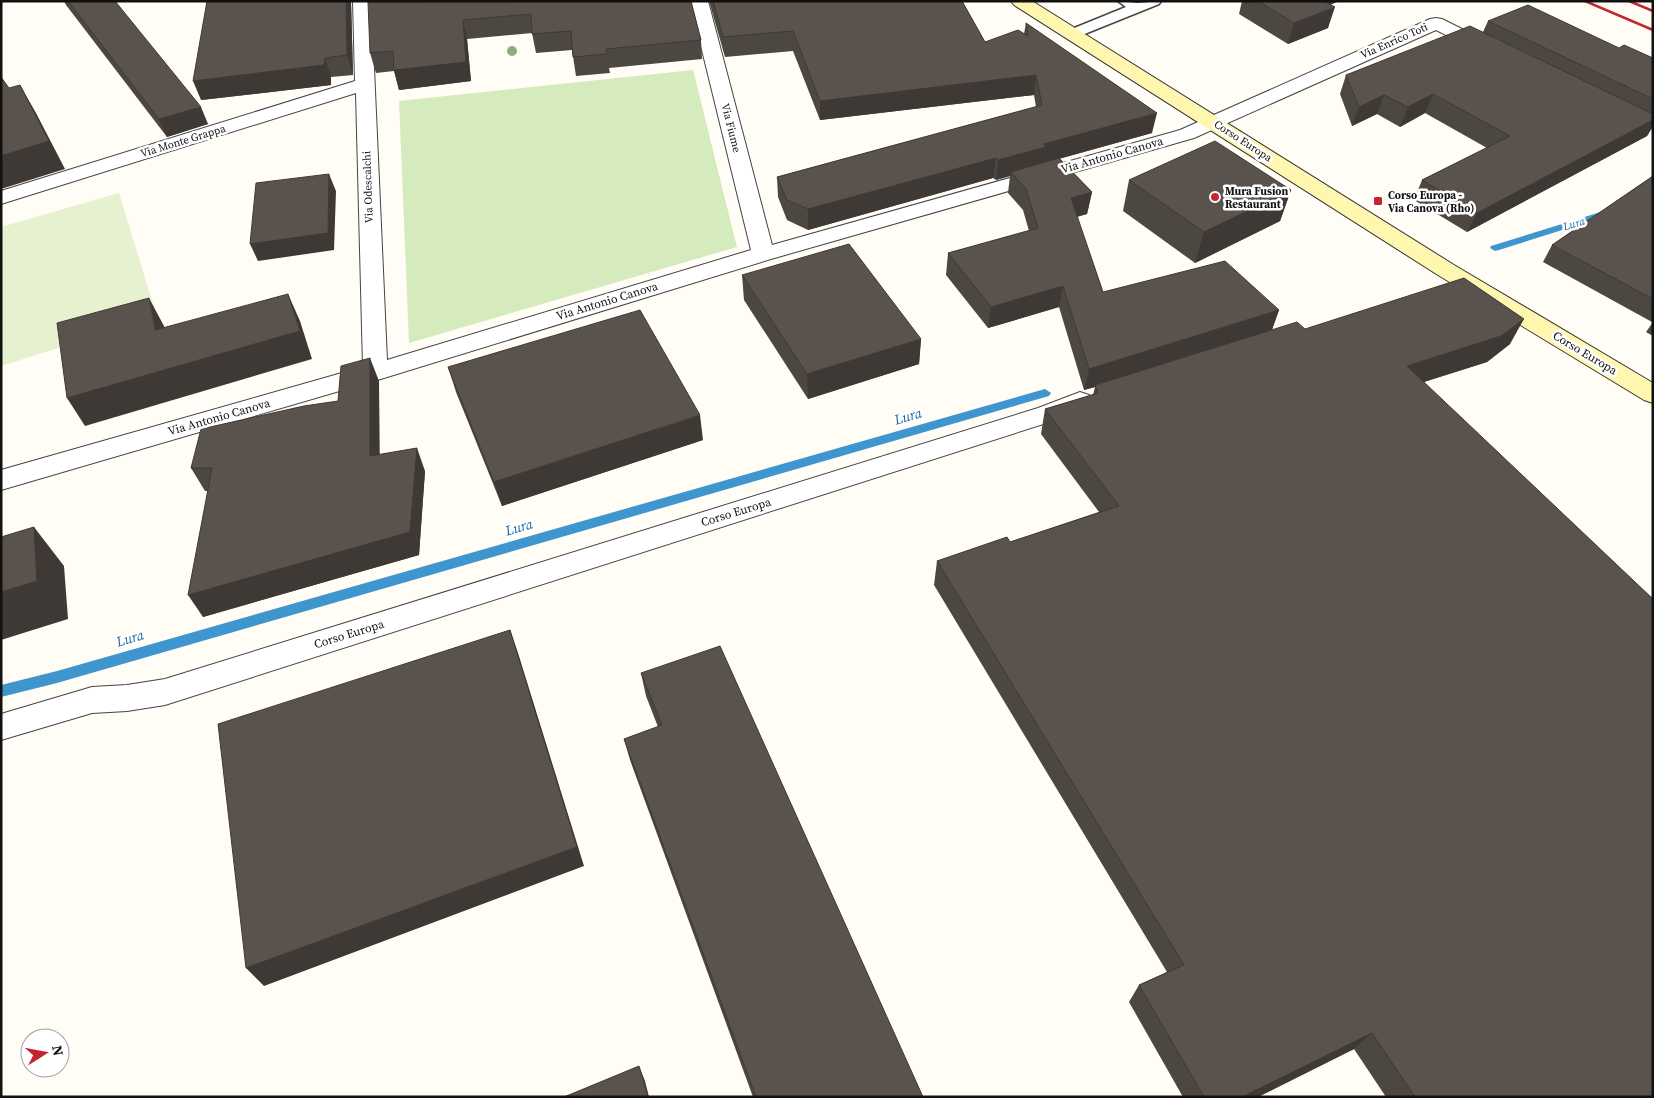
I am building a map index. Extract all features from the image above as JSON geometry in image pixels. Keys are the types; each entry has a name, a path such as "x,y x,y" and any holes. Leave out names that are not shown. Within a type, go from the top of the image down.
{"main road":[{"name":"Corso Europa","path":"1020,1 1359,216 1653,394"}],"street":[{"name":"Via Fiume","path":"700,1 763,254"},
{"name":"Via Odescalchi","path":"368,10 365,84 375,372"},
{"name":"Via Enrico Toti","path":"1213,122 1436,23 1506,57"},
{"name":"Via Monte Grappa","path":"1,198 365,84"},
{"name":"Via Antonio Canova","path":"1,480 375,372 763,254 1187,134 1213,122"},
{"path":"1437,289 1466,280"},
{"name":"Corso Europa","path":"1,727 92,700 127,698 166,692 1047,414 1106,392"}],"lane":[{"path":"1072,34 1131,5 1154,1"}],"green space":[{"path":"693,70 737,247 409,343 399,101"},
{"path":"119,193 157,317 1,366 1,227"}],"building":[{"path":"68,1 115,1 201,107 159,119"},
{"path":"207,1 346,1 347,55 325,58 324,65 193,81"},
{"path":"691,1 701,40 606,49 607,54 573,57 571,31 532,34 531,14 463,20 466,62 394,70 393,51 370,53 368,2"},
{"path":"713,1 962,1 985,42 1018,30 1028,36 1026,23 1157,113 1044,144 1046,147 998,160 996,158 808,209 787,200 777,177 1042,105 1036,75 820,101 793,31 723,37"},
{"path":"1258,1 1324,1 1335,7 1294,23"},
{"path":"1528,5 1619,48 1624,45 1653,58 1653,99 1488,21"},
{"path":"1470,26 1653,114 1653,120 1477,213 1422,180 1510,136 1433,94 1408,107 1384,95 1359,107 1346,75"},
{"path":"1,77 9,88 20,85 49,141 1,156"},
{"path":"1215,141 1291,190 1204,232 1129,180"},
{"path":"1059,158 1092,192 1071,198 1103,292 1225,261 1279,310 1089,369 1063,286 991,307 948,253 1038,228 1026,189 1011,172"},
{"path":"329,174 328,233 250,244 256,183"},
{"path":"1653,176 1653,299 1552,245"},
{"path":"849,244 921,339 807,374 742,275"},
{"path":"1464,278 1524,319 1501,336 1407,366 1653,599 1653,1097 1415,1097 1372,1033 1242,1097 1204,1097 1139,985 1184,965 937,561 1007,537 1010,542 1119,506 1045,409 1098,393 1095,385 1297,322 1305,329"},
{"path":"288,294 300,331 67,398 57,323 149,298 155,330"},
{"path":"640,310 700,415 494,482 448,367"},
{"path":"370,358 370,456 417,448 410,532 188,595 212,468 191,468 201,429 304,406 338,401 341,366"},
{"path":"34,527 37,581 1,592 1,537"},
{"path":"510,630 577,847 246,968 218,724"},
{"path":"720,646 923,1097 756,1097 624,739 662,725 641,673"},
{"path":"639,1066 648,1097 564,1097"}],"waterway":[{"name":"Lura","path":"1495,248 1607,213"},
{"name":"Lura","path":"1,691 57,677 1045,393"}],"railway":[{"path":"1585,1 1653,30"},
{"path":"1629,1 1653,11"}],"place":[{"name":"Mura Fusion Restaurant","path":"1215,197"},
{"name":"Corso Europa - Via Canova (Rho)","path":"1378,201"}]}
